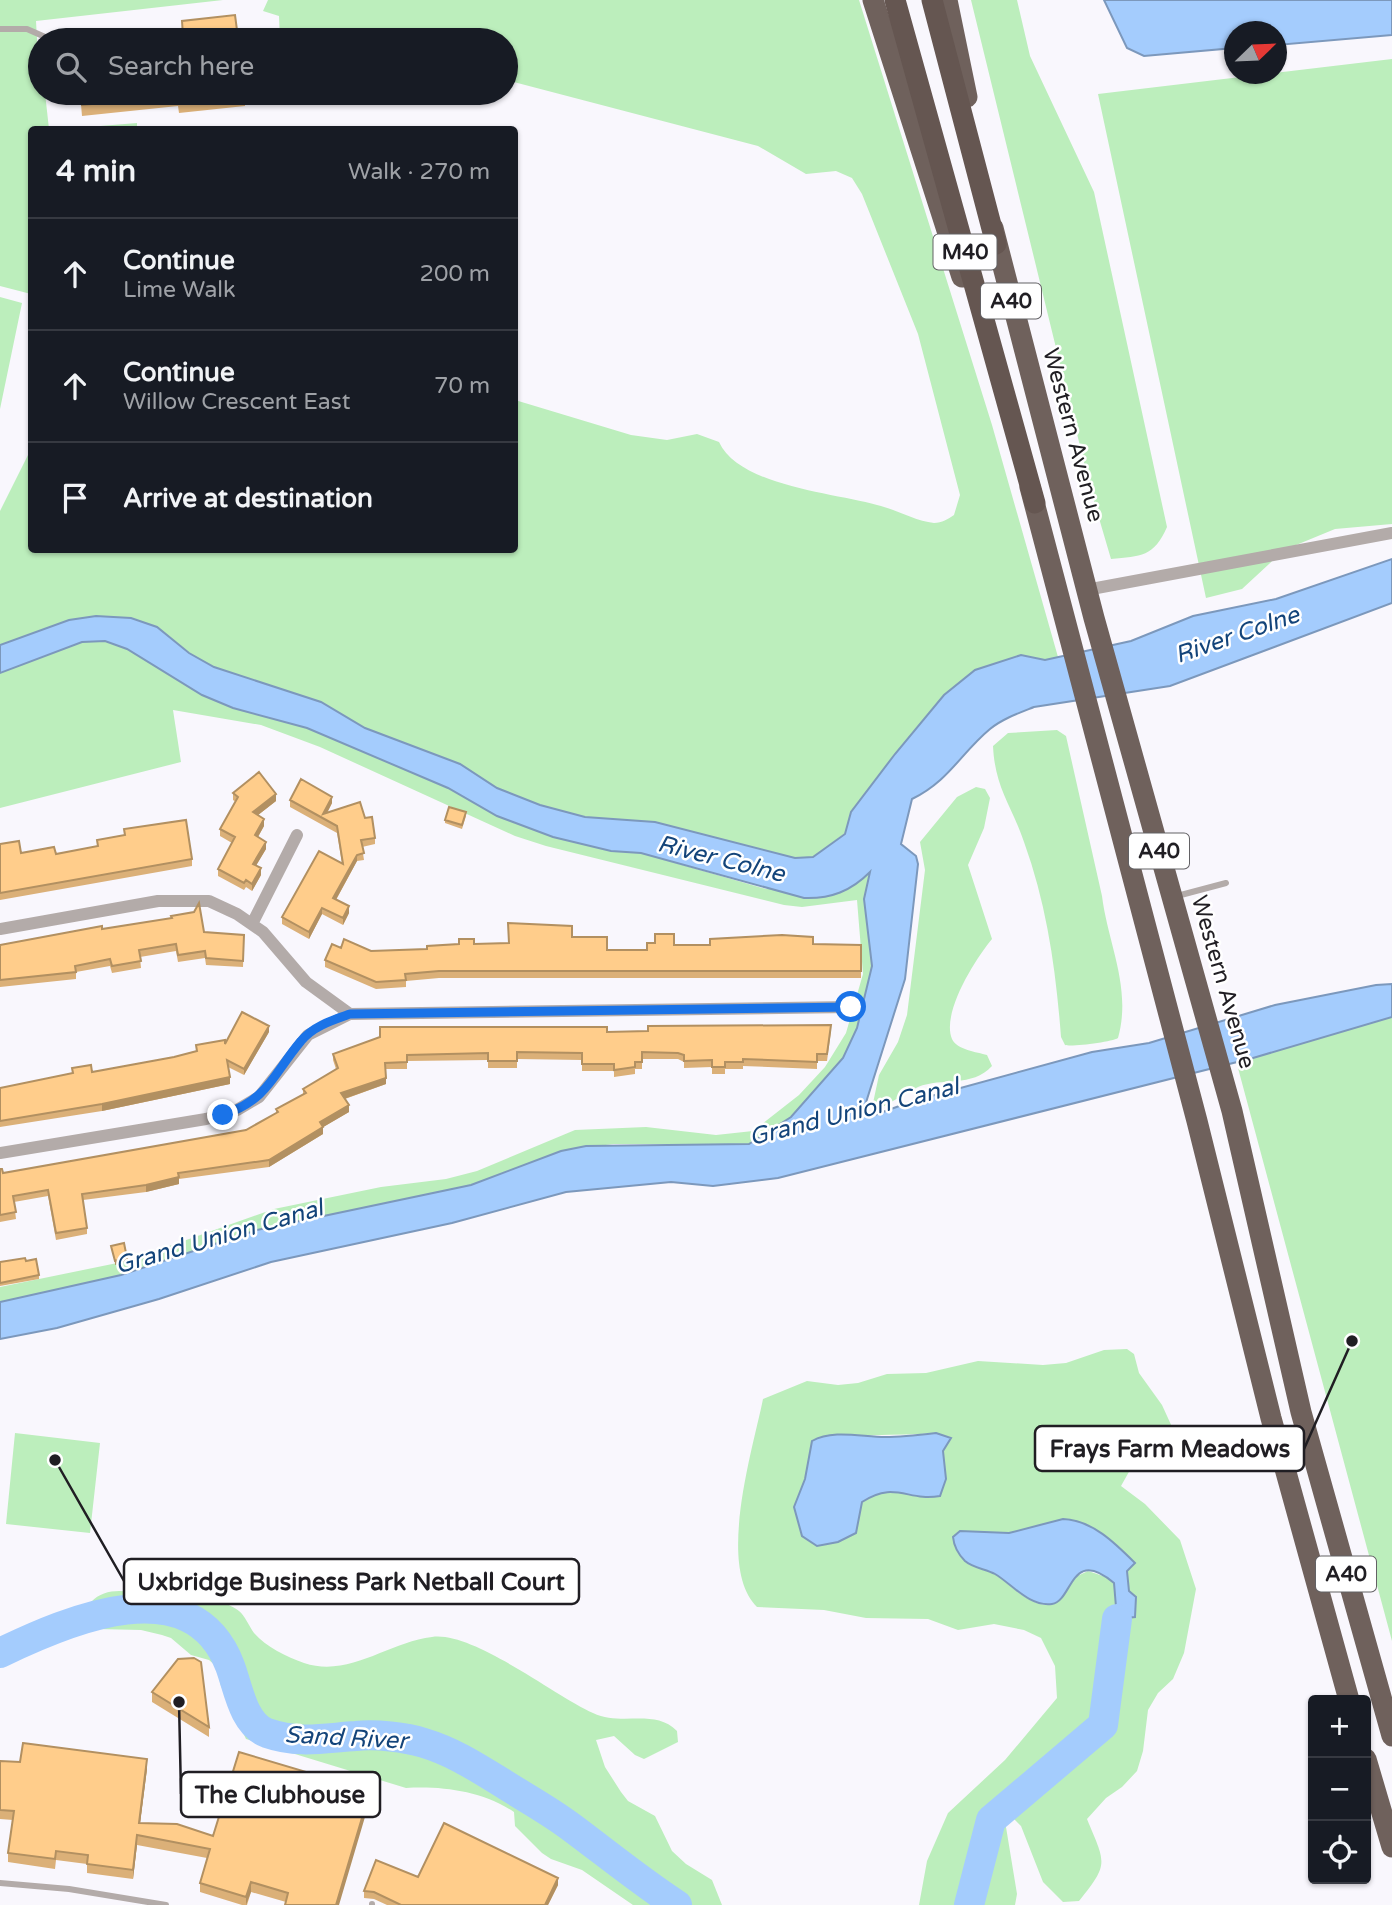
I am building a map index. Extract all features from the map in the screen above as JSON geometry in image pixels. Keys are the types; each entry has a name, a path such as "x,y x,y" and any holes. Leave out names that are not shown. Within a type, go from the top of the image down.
{"highway":[{"name":"A40","path":"873,0 1035,503 1164,1004 1197,1121 1270,1418 1348,1695"},
{"name":"M40","path":"895,0 1035,503"},
{"name":"M40","path":"932,0 996,244"},
{"name":"Western Avenue","path":"947,0 996,244 1094,618 1232,1111 1301,1412 1392,1736"},
{"path":"1371,1776 1392,1847"}],"street":[{"path":"1087,590 1392,533"},
{"path":"252,924 297,835"},
{"path":"0,929 177,899 209,901 252,924 274,942 306,982 350,1014"},
{"path":"0,1153 206,1119 237,1110 267,1090 308,1035 350,1014 851,1007"}],"lane":[{"path":"0,29 28,29"},
{"path":"1172,897 1226,883"},
{"path":"0,1883 69,1889 165,1905"}],"green space":[{"path":"0,0 223,0 36,21 36,28 28,28 28,105 46,105 49,126 28,126 28,293 0,286"},
{"path":"268,0 859,0 992,425 1058,657 1045,660 1021,655 944,695 851,812 845,833 814,857 795,858 655,822 585,817 540,805 497,788 460,764 365,728 321,702 214,667 189,653 157,627 131,618 96,616 69,620 0,645 0,511 28,455 28,553 518,553 518,401 631,435 667,440 697,434 719,442 730,457 746,469 789,486 884,507 927,522 940,522 954,515 960,495 918,334 862,194 852,178 836,171 806,174 758,146 518,83 518,28 280,28 279,16 263,11"},
{"path":"971,0 1017,0 1030,56 1094,192 1167,527 1157,544 1145,553 1111,559 1091,491"},
{"path":"1392,59 1392,524 1335,529 1284,550 1242,589 1206,598 1098,94 1224,79 1224,84 1287,84 1287,72"},
{"path":"137,123 137,126 100,126"},
{"path":"0,297 22,303 0,409"},
{"path":"82,641 105,641 127,649 202,695 233,708 307,728 448,788 497,816 553,837 611,851 641,853 766,889 871,870 864,899 872,966 857,1028 843,1058 818,1090 791,1117 749,1144 613,1144 561,1151 471,1185 257,1230 121,1275 0,1302 0,1287 127,1261 274,1209 381,1187 446,1179 477,1171 575,1130 646,1127 716,1135 753,1131 799,1095 825,1067 846,1033 863,974 857,900 802,907 784,905 546,846 515,836 320,747 261,725 173,710 181,762 0,808 0,673"},
{"path":"1057,730 1066,736 1118,966 1122,1001 1118,1038 1075,1045 1065,1045 1061,1037 1053,963 1039,890 1024,842 1000,785 993,746 1008,733"},
{"path":"976,787 985,789 990,798 984,828 968,865 992,939 962,986 951,1015 950,1028 952,1039 958,1046 987,1055 992,1066 984,1073 966,1080 918,1087 879,1109 873,1103 879,1075 898,1042 907,1015 925,870 920,842 957,797"},
{"path":"1392,1001 1392,1641 1231,1042"},
{"path":"1127,1349 1134,1354 1139,1373 1162,1405 1178,1440 1174,1449 1130,1470 1121,1486 1145,1504 1180,1540 1196,1589 1184,1653 1173,1679 1158,1693 1148,1710 1143,1751 1137,1771 1087,1819 1101,1854 1101,1862 1096,1878 1079,1901 1063,1902 1043,1882 1021,1826 1014,1819 1005,1821 1017,1894 1015,1905 919,1905 927,1861 948,1813 1005,1760 1057,1698 1055,1666 1041,1638 1024,1630 994,1624 958,1630 928,1619 866,1618 824,1610 757,1607 745,1589 739,1565 738,1537 746,1476 763,1399 807,1381 838,1385 858,1383 887,1374 926,1373 978,1361 1043,1365 1066,1363 1104,1350","holes":["936,1433 943,1450 946,1479 930,1498 895,1491 871,1497 862,1502 855,1533 838,1542 794,1507 805,1479 813,1441","1063,1519 1134,1563 1127,1571 1129,1591 1106,1577 1088,1571 1071,1579 1064,1595 1057,1602 1045,1605 1032,1601 1004,1580 960,1531 1009,1533"]},
{"path":"15,1433 100,1443 90,1533 6,1524"},
{"path":"174,1589 208,1597 234,1607 264,1643 304,1663 337,1666 369,1658 416,1640 449,1638 491,1654 593,1713 604,1717 658,1720 668,1724 677,1731 678,1742 644,1759 635,1755 614,1736 596,1740 605,1767 621,1792 628,1801 655,1816 672,1851 686,1864 712,1880 722,1905 633,1905 582,1870 542,1853 515,1826 514,1812 489,1799 448,1789 406,1788 246,1739 221,1686 216,1666 209,1660 191,1655 171,1638 162,1635 141,1630 96,1629 91,1602 99,1596 117,1591 165,1602"}],"water":[{"path":"1104,0 1392,0 1392,35 1287,44 1287,21 1224,21 1224,49 1144,56 1127,48"},
{"path":"1392,559 1392,603 1170,686 1034,707 1005,719 990,729 936,784 912,799 901,844 916,856 918,864 905,979 863,1112 869,1117 913,1101 1092,1052 1149,1043 1275,1005 1376,985 1392,984 1392,1017 1253,1058 778,1178 713,1186 671,1182 566,1192 452,1223 271,1262 159,1299 57,1328 0,1339 0,1302 121,1275 257,1230 471,1185 561,1151 586,1146 749,1144 791,1117 843,1058 857,1028 872,966 864,899 870,872 840,892 823,897 804,898 641,853 611,851 553,837 497,816 448,788 307,728 233,708 202,695 127,649 105,641 82,642 0,673 0,645 69,620 96,616 131,618 157,627 189,653 214,667 321,702 365,728 460,764 497,788 540,805 585,817 655,822 795,858 813,857 845,834 851,812 895,754 944,695 975,670 1021,655 1045,660 1131,641 1193,616 1276,599"},
{"path":"936,1433 951,1438 943,1451 946,1479 940,1496 884,1493 862,1502 856,1533 838,1542 817,1546 802,1536 794,1507 805,1479 812,1441 838,1434 891,1437"},
{"path":"1063,1519 1084,1523 1093,1528 1135,1563 1127,1571 1129,1591 1136,1597 1135,1617 1117,1619 1114,1583 1100,1573 1089,1570 1081,1573 1074,1578 1059,1601 1044,1604 1028,1598 995,1574 968,1563 955,1547 953,1537 960,1531 1009,1533"}],"building":[{"path":"235,15 237,28 182,28 182,21"},
{"path":"259,772 276,794 253,812 264,819 255,835 266,842 253,864 261,868 252,884 246,880 244,883 218,869 235,837 220,829 238,797 233,793"},
{"path":"301,779 332,797 323,814 360,802 365,818 372,817 375,838 361,840 364,853 357,855 333,898 349,906 343,918 322,908 309,932 282,917 319,851 343,864 337,826 290,800"},
{"path":"449,807 466,812 462,825 445,820"},
{"path":"186,820 192,859 0,893 0,844 19,841 21,853 54,847 56,854 98,846 97,840 125,835 124,829"},
{"path":"199,903 204,932 244,935 243,961 206,958 205,951 178,955 176,944 139,950 141,961 112,966 110,959 75,966 76,972 0,980 0,945 102,926 102,929 172,918 171,916 194,912"},
{"path":"508,923 572,926 572,937 607,937 607,950 647,950 647,943 655,943 655,934 674,934 674,945 710,945 710,939 782,935 813,937 813,944 861,945 861,971 439,971 405,974 406,980 376,982 325,960 332,944 341,948 344,939 371,951 427,949 427,946 459,944 459,939 474,939 474,944 509,943"},
{"path":"242,1012 269,1026 244,1069 227,1060 230,1077 102,1104 0,1121 0,1088 73,1073 72,1068 91,1065 92,1072 174,1057 197,1051 196,1045 225,1040 225,1044"},
{"path":"831,1025 827,1054 817,1054 817,1062 743,1059 743,1062 725,1062 725,1067 712,1067 712,1060 684,1061 684,1055 678,1053 642,1052 642,1062 635,1062 635,1067 614,1070 614,1064 582,1064 582,1053 517,1052 517,1061 488,1061 488,1053 407,1055 407,1062 385,1063 386,1078 341,1093 349,1105 320,1122 323,1127 269,1160 178,1173 179,1177 146,1185 82,1194 87,1228 56,1233 48,1190 13,1196 16,1212 0,1215 0,1169 3,1173 246,1130 278,1112 276,1109 306,1093 303,1089 338,1068 333,1054 380,1037 380,1027 607,1027 607,1032 648,1031 648,1026"},
{"path":"124,1243 127,1258 115,1261 111,1246"},
{"path":"25,1258 26,1261 36,1259 39,1275 0,1283 0,1262"},
{"path":"194,1658 201,1662 209,1727 152,1692 178,1659"},
{"path":"23,1743 147,1759 139,1823 177,1824 213,1836 239,1752 370,1791 336,1905 285,1905 288,1893 251,1882 246,1897 200,1883 210,1849 137,1835 133,1870 87,1864 88,1855 56,1851 55,1859 8,1853 14,1811 0,1810 0,1761 20,1762"},
{"path":"444,1823 558,1878 545,1905 401,1905 374,1892 364,1891 376,1860 418,1877"}],"waterway":[{"name":"Sand River","path":"0,1653 59,1627 93,1616 126,1610 158,1609 188,1617 212,1635 230,1666 252,1722 267,1733 301,1739 390,1736 446,1751 555,1816 677,1905"},
{"name":"Sand River","path":"969,1905 991,1820 1103,1725 1117,1619"}],"place":[{"name":"Frays Farm Meadows","path":"1352,1341"},
{"name":"Uxbridge Business Park Netball Court","path":"55,1460"},
{"name":"The Clubhouse","path":"179,1702"}],"route":[{"path":"223,1115 237,1110 267,1090 308,1035 317,1028 350,1014 851,1007"}],"water label":[{"name":"River Colne","path":"1237,635"},
{"name":"River Colne","path":"721,859"},
{"name":"Grand Union Canal","path":"854,1112"},
{"name":"Grand Union Canal","path":"219,1237"}]}
